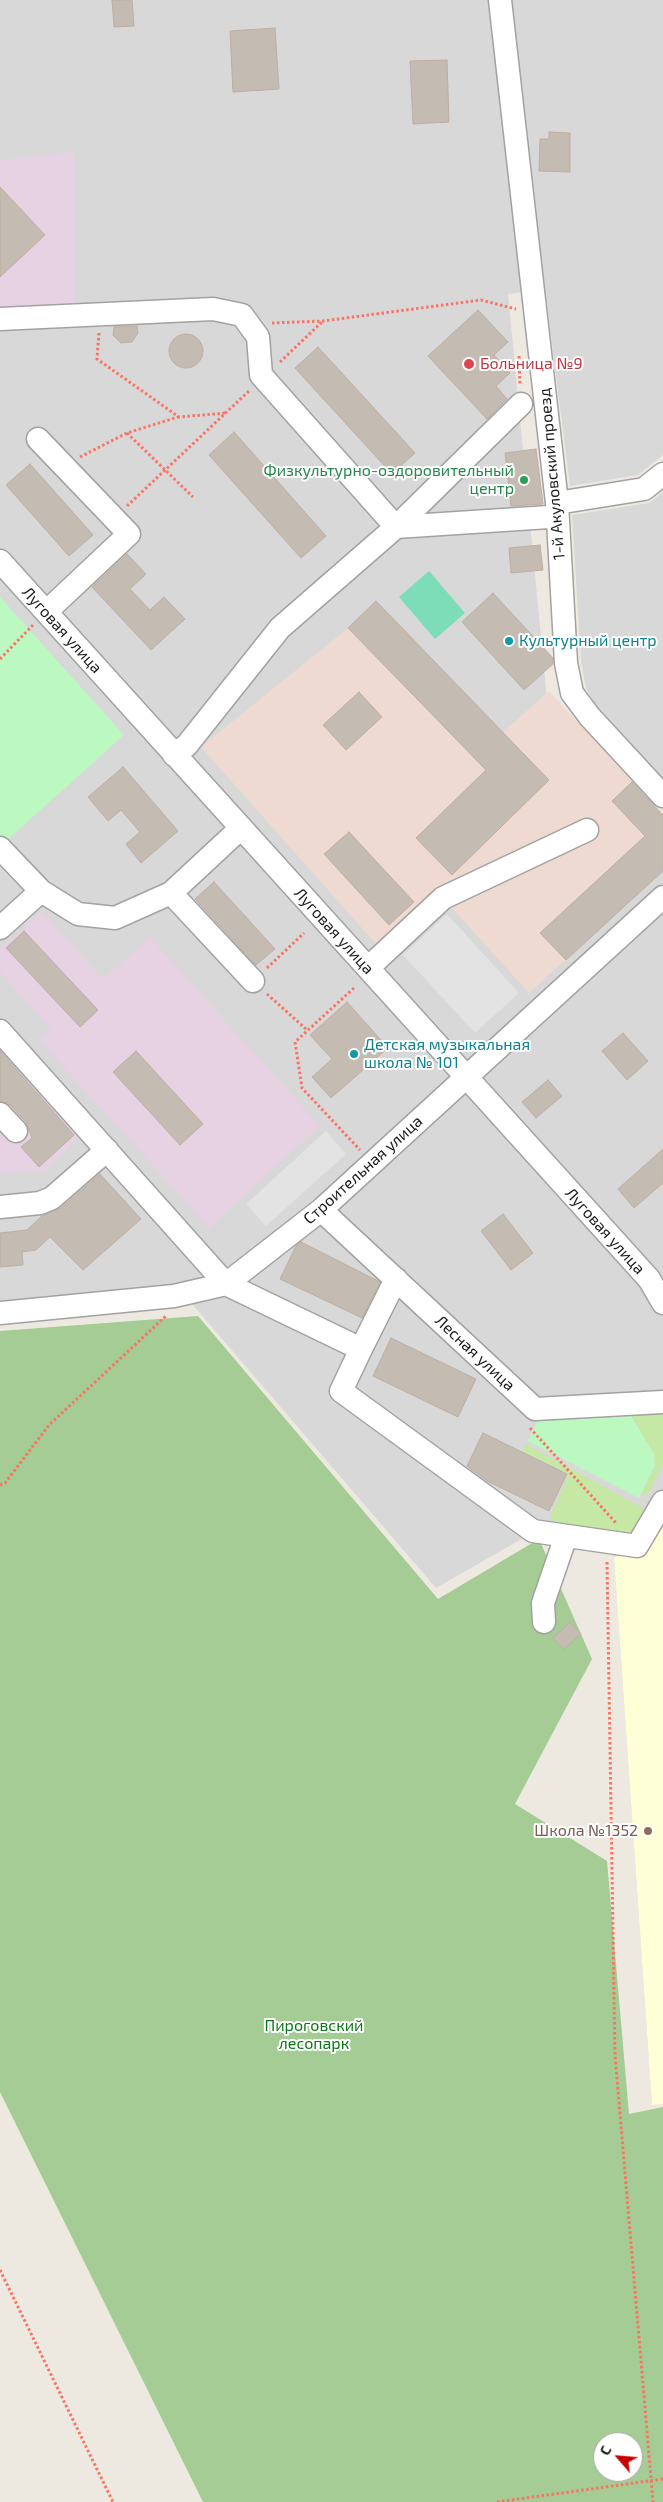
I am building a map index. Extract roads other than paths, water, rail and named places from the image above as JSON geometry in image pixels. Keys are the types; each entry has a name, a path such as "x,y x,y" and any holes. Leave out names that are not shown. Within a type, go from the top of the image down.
{"street":[{"name":"1-й Акуловский проезд","path":"500,0 553,510 566,663 572,693 590,717 663,796"},
{"path":"0,319 213,309 242,315 258,337 261,375 396,527"},
{"path":"174,755 187,745 280,628 396,527 521,404"},
{"path":"38,439 129,534 46,612"},
{"path":"396,527 553,510 644,489 663,474"},
{"name":"Луговая улица","path":"0,561 465,1078 650,1279 663,1303"},
{"path":"0,848 42,892 78,914 115,918 171,893 241,828"},
{"path":"368,968 443,898 586,830"},
{"path":"0,928 42,892"},
{"path":"171,893 253,981"},
{"name":"Строительная улица","path":"0,1312 174,1296 226,1284 321,1210 663,897"},
{"path":"0,1031 226,1284 361,1349"},
{"path":"0,1114 16,1131"},
{"path":"0,1206 40,1202 52,1198 107,1150"},
{"name":"Лесная улица","path":"321,1210 535,1409 663,1402"},
{"path":"396,1279 341,1391 532,1531 637,1546 663,1502"},
{"path":"544,1622 543,1603 566,1536"}],"place":[{"name":"Больница №9","path":"469,364"},
{"name":"Физкультурно-оздоровительный центр","path":"524,480"},
{"name":"Культурный центр","path":"509,641"},
{"name":"Детская музыкальная школа № 101","path":"354,1054"},
{"name":"Школа №1352","path":"648,1831"}],"park label":[{"name":"Пироговский лесопарк","path":"314,2035"}]}
